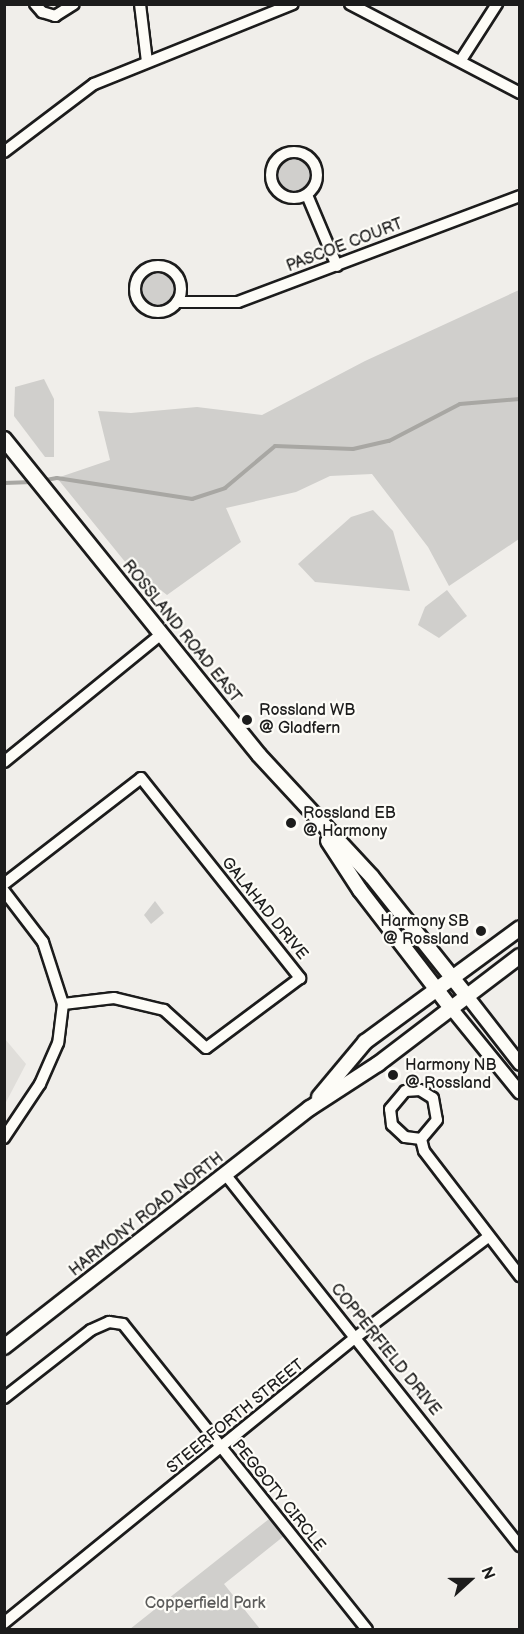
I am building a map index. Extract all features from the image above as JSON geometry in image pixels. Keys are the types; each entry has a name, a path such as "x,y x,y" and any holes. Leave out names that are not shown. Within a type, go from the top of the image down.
{"main road":[{"name":"ROSSLAND ROAD EAST","path":"4,439 160,635 312,817 372,877 467,996"},
{"path":"312,817 360,890 451,1008"},
{"name":"HARMONY ROAD NORTH","path":"310,1108 365,1042 519,928"},
{"name":"HARMONY ROAD NORTH","path":"4,1347 310,1108 378,1064 519,956"}],"street":[{"path":"35,4 42,12 55,16 69,12 74,4"},
{"path":"140,4 147,62"},
{"path":"4,152 94,84 293,4"},
{"path":"350,4 461,60 519,93"},
{"path":"461,60 497,4"},
{"path":"300,153 313,161 318,176 307,195 292,198 274,186 272,171 279,158 300,153"},
{"path":"307,195 337,266"},
{"name":"PASCOE COURT","path":"177,302 179,279 169,268 154,266 137,280 136,296 145,308 166,311 177,302 238,302 519,196"},
{"path":"4,762 160,635"},
{"name":"GALAHAD DRIVE","path":"4,884 141,778 300,978 206,1048 164,1010 114,998 63,1004"},
{"path":"4,891 43,942 63,1004 54,1053 40,1084 4,1138"},
{"name":"ROSSLAND ROAD EAST","path":"467,996 519,1064"},
{"path":"451,1008 519,1094"},
{"path":"405,1091 423,1092 436,1105 434,1128 421,1139 405,1137 392,1125 390,1109 405,1091"},
{"path":"421,1139 430,1162 519,1276"},
{"name":"COPPERFIELD DRIVE","path":"225,1174 519,1546"},
{"name":"STEERFORTH STREET","path":"4,1623 222,1449 356,1337 488,1237"},
{"name":"PEGGOTY CIRCLE","path":"4,1398 91,1330 109,1322 123,1324 367,1629"}],"shaded area":[{"path":"5,1039 26,1064 5,1104"}],"green space":[{"path":"294,159 306,163 310,175 306,187 294,191 282,187 278,175 282,163"},
{"path":"158,273 170,277 174,289 170,301 158,305 146,301 142,289 146,277"},
{"path":"519,290 519,539 449,586 428,547 372,474 330,476 296,492 226,508 241,542 167,595 126,563 57,478 110,460 98,411 131,413 197,407 262,415 365,361"},
{"path":"44,379 54,399 54,457 45,457 14,416 15,387"},
{"path":"373,510 393,531 410,591 315,582 298,564 351,517"},
{"path":"447,590 467,616 439,638 418,625 425,607"},
{"path":"155,901 164,913 151,924 144,915"},
{"name":"Copperfield Park","path":"269,1519 284,1536 224,1584 260,1629 130,1629"}],"waterway":[{"path":"41,481 57,478 192,499 225,488 275,446 353,449 389,441 460,404 520,399"},
{"path":"4,483 33,482"}],"place":[{"name":"Rossland WB @ Gladfern","path":"247,720"},
{"name":"Rossland EB @ Harmony","path":"291,823"},
{"name":"Harmony SB @ Rossland","path":"481,931"},
{"name":"Harmony NB @ Rossland","path":"393,1075"}]}
